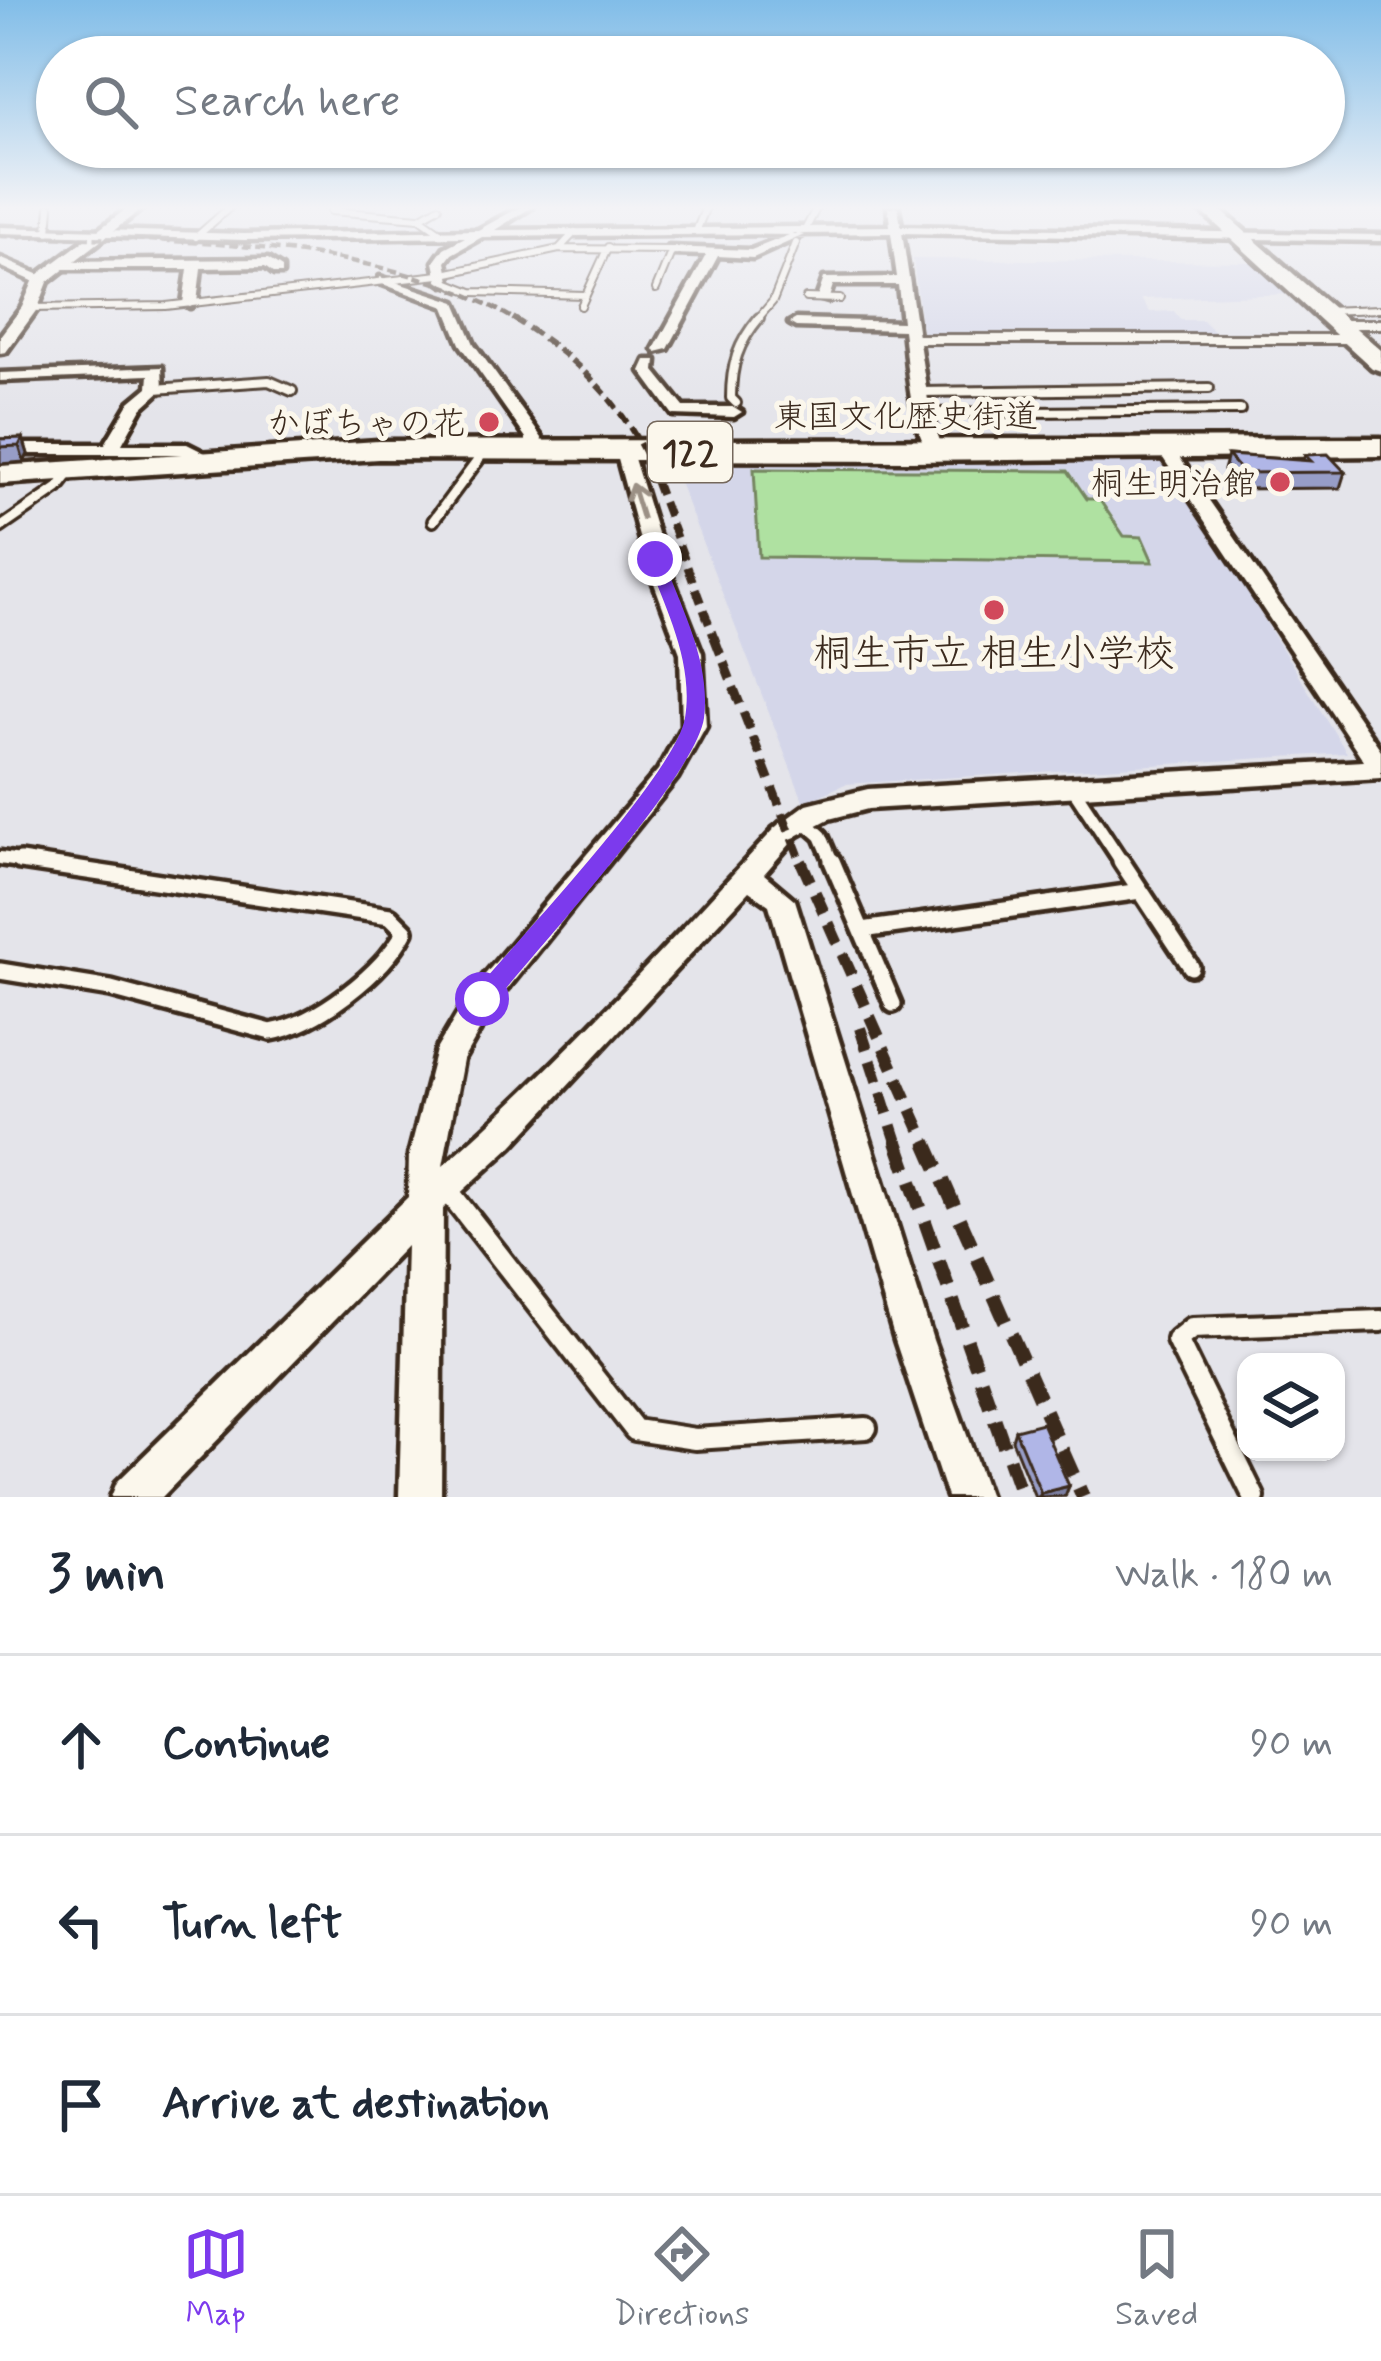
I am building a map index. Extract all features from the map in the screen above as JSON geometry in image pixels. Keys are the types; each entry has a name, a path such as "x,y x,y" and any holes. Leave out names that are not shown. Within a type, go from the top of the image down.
{"highway":[{"path":"1286,277 1381,363"},
{"name":"東国文化歴史街道","path":"0,475 332,451 1381,447"}],"street":[{"path":"34,277 41,280"},
{"path":"0,348 30,308 45,277"},
{"path":"190,302 193,277"},
{"path":"700,277 648,371 679,412 735,408 736,452"},
{"path":"903,277 922,413 936,452"},
{"path":"384,280 451,305 467,344 535,438 534,451"},
{"path":"823,298 828,280 904,281"},
{"path":"796,323 913,333"},
{"path":"0,377 157,370 154,389 136,405 111,448"},
{"path":"0,448 187,449 197,453 196,461"},
{"path":"1165,448 1381,768"},
{"path":"420,1497 434,1194 426,1155 437,1090 462,1029 627,826 694,726 695,682 682,628 655,559 624,452"},
{"path":"132,1497 434,1194 516,1120 796,825 832,806 868,799 1381,768"},
{"path":"746,875 782,900 914,1340 968,1497"}],"lane":[{"path":"30,308 190,302 446,277"},
{"path":"580,306 595,277"},
{"path":"656,289 661,277"},
{"path":"735,408 731,371 742,338 773,301 783,277"},
{"path":"441,278 472,292 586,296"},
{"path":"806,298 840,298"},
{"path":"1338,324 1381,309"},
{"path":"913,333 1381,324"},
{"path":"154,389 268,380 292,392"},
{"path":"920,392 1209,388"},
{"path":"922,413 1240,410"},
{"path":"433,521 477,465 483,450"},
{"path":"0,528 58,488 73,470"},
{"path":"1072,785 1191,967"},
{"path":"796,825 820,836 893,1004"},
{"path":"0,858 390,916 405,931 319,1016 285,1031 271,1032 111,989 0,971"},
{"path":"862,930 1141,891"},
{"path":"434,1194 635,1430 695,1439 866,1428"},
{"path":"1254,1497 1177,1340 1192,1328 1381,1321"}],"shaded area":[{"path":"915,277 1273,277 1291,294 1141,299 1150,312 1174,311 1181,320 1203,320 1222,340 923,338"},
{"name":"桐生市立 相生小学校","path":"1163,457 1347,753 845,784 804,803 672,464 939,466 954,460"}],"green space":[{"path":"754,469 1068,471 1087,499 1099,499 1124,536 1142,537 1153,562 759,557"}],"building":[{"path":"23,438 19,446 0,447 0,439"},
{"path":"1328,454 1345,472 1243,473 1228,455 1311,461 1305,455"},
{"path":"1042,1423 1069,1486 1041,1493 1015,1430"}],"railway":[{"path":"414,277 463,293 517,321"},
{"path":"513,318 592,380 623,417 649,462"},
{"path":"647,459 715,640"},
{"path":"714,637 802,864"},
{"path":"801,861 927,1145"},
{"path":"860,1028 897,1143"},
{"path":"926,1142 1083,1497"},
{"path":"897,1143 1022,1497"}],"place":[{"name":"かぼちゃの花","path":"489,422"},
{"name":"桐生明治館","path":"1280,482"},
{"name":"桐生市立 相生小学校","path":"994,610"}],"route":[{"path":"482,999 627,826 668,773 694,726 691,653 655,559"}]}
